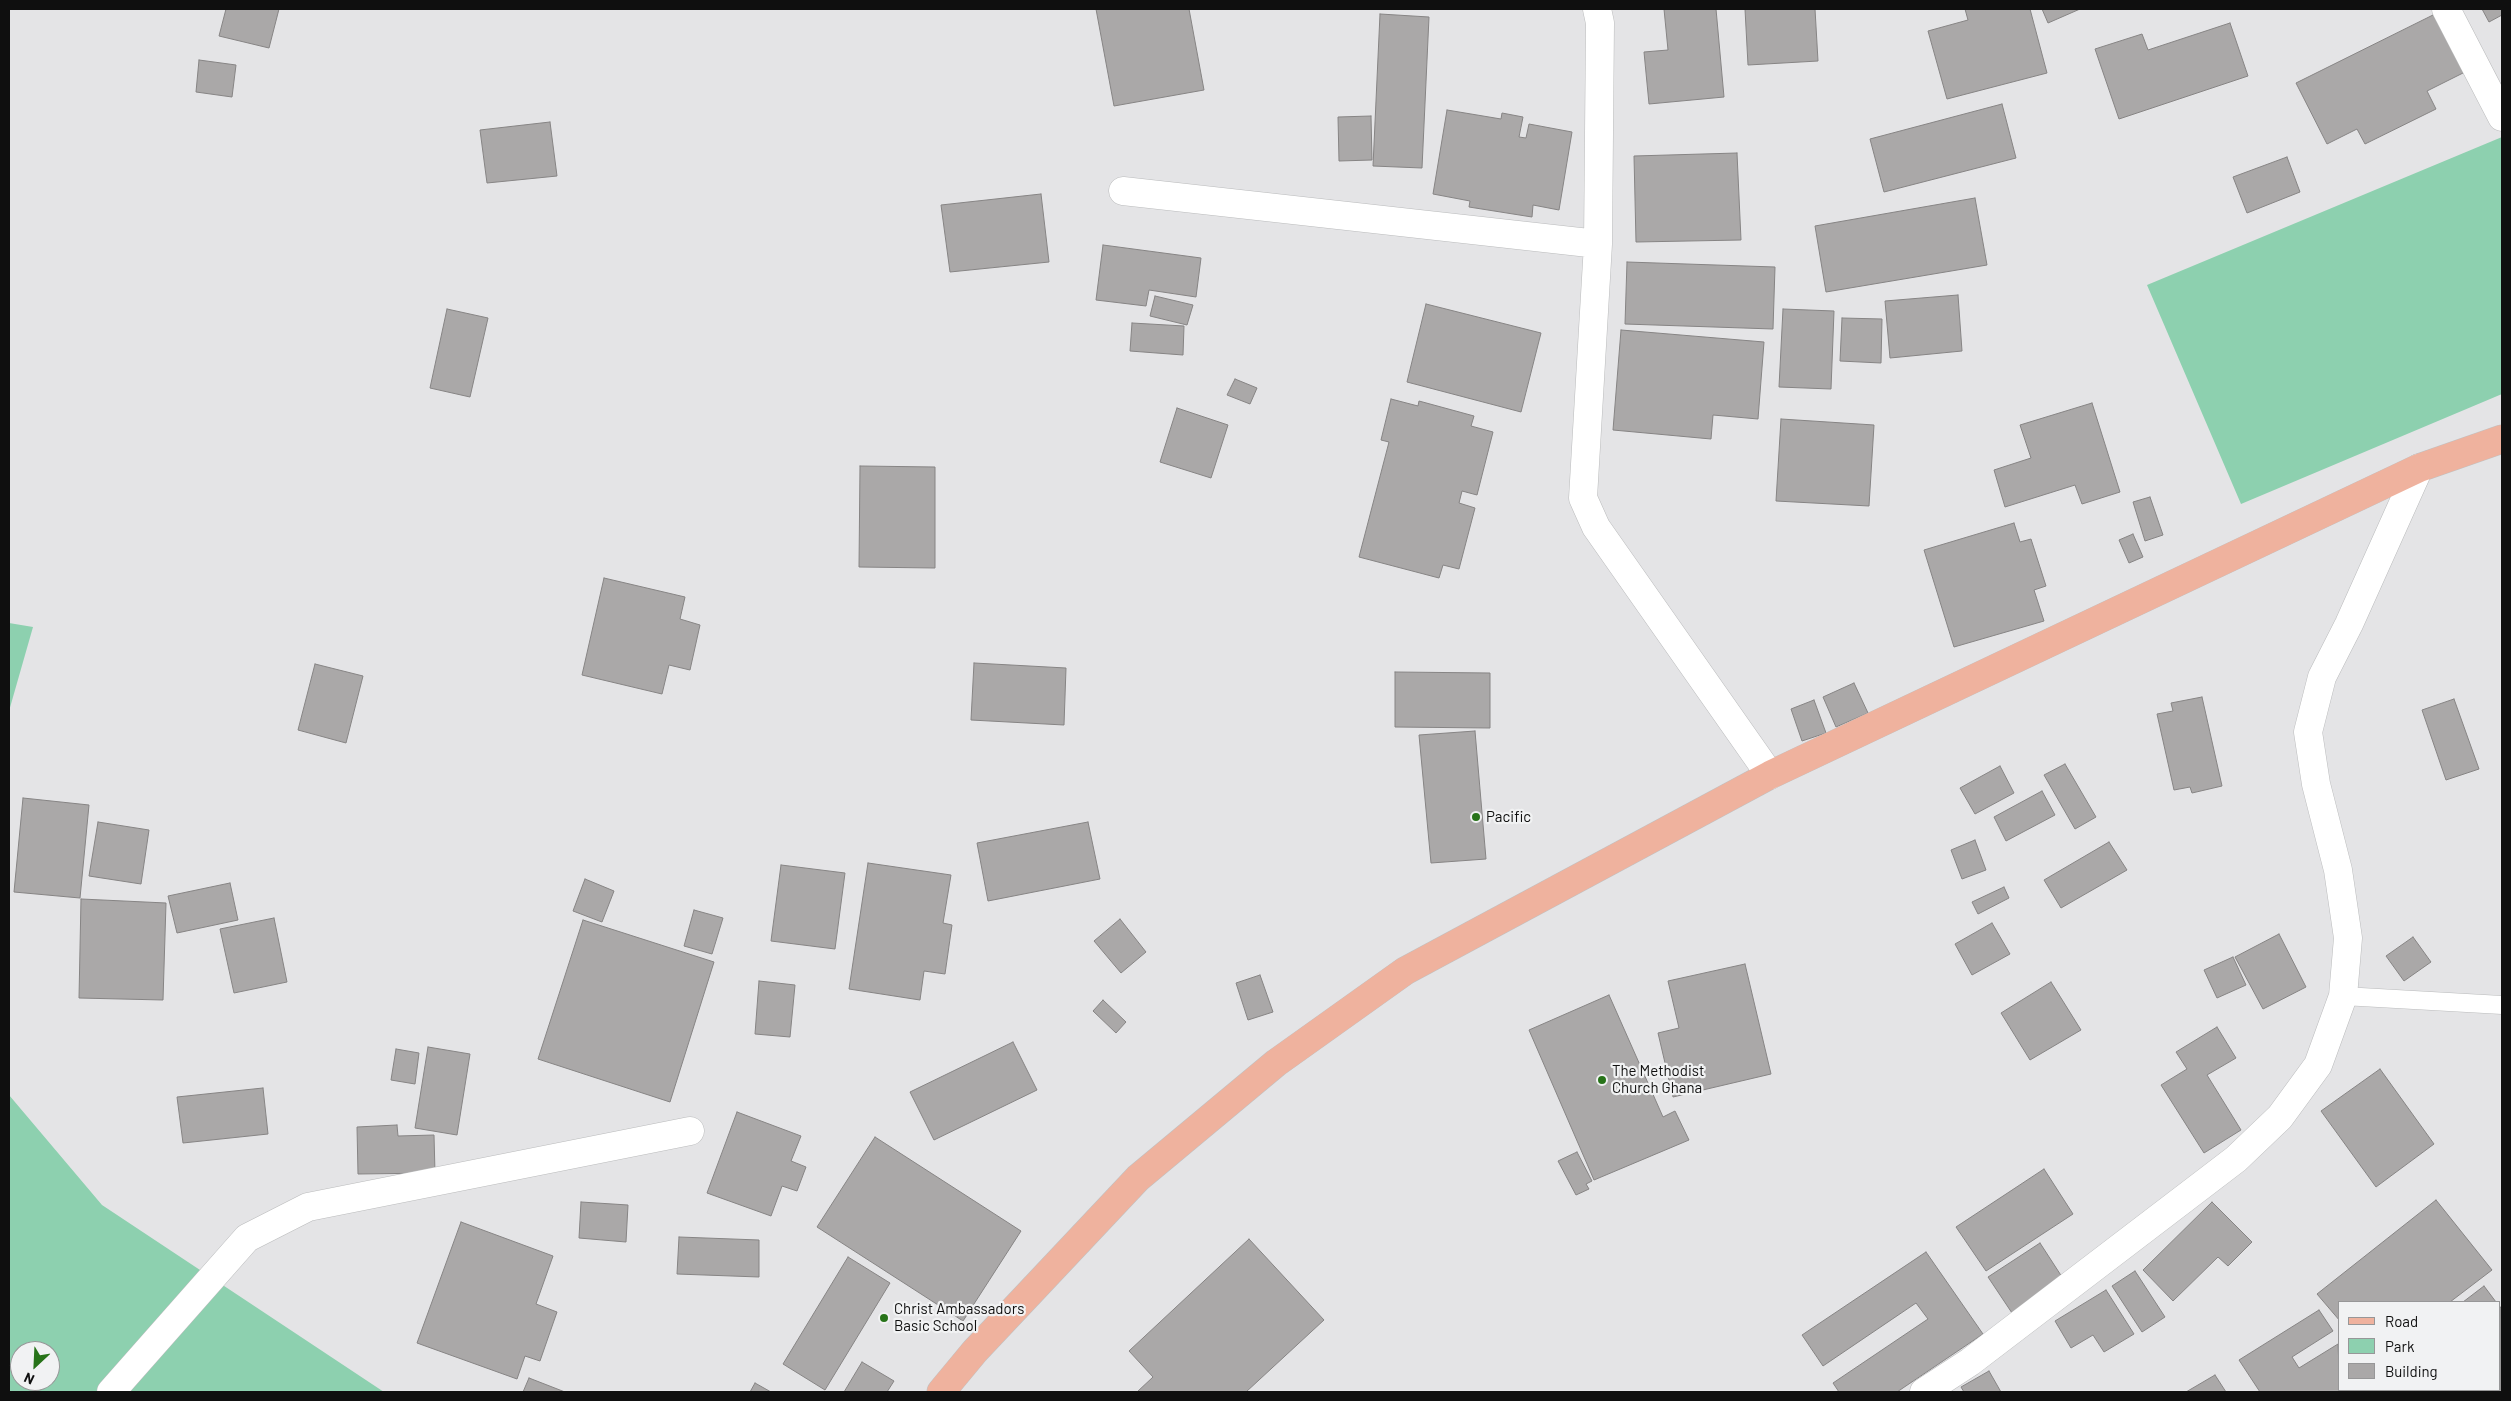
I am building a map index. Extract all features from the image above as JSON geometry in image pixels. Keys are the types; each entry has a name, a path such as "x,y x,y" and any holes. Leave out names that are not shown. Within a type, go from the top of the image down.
{"main road":[{"path":"941,1392 975,1351 1138,1178 1276,1063 1404,971 1770,775 2419,468 2502,439"}],"street":[{"path":"1597,9 1600,23 1598,244 1583,498 1596,527 1770,775"},
{"path":"2446,9 2502,117"},
{"path":"1123,191 1598,244"},
{"path":"1924,1392 1970,1362 2236,1159 2280,1117 2318,1064 2343,996 2346,928 2338,870 2316,784 2308,732 2322,676 2349,624 2419,468"},
{"path":"112,1392 247,1238 308,1207 690,1131"}],"lane":[{"path":"2343,996 2502,1005"}],"green space":[{"path":"2502,137 2502,394 2241,504 2147,285"},
{"path":"9,623 33,627 9,711"},
{"path":"9,1095 102,1205 384,1392 9,1392"}],"building":[{"path":"226,9 279,9 269,48 219,36"},
{"path":"1096,9 1189,9 1204,90 1114,106"},
{"path":"1664,9 1716,9 1724,97 1649,104 1644,52 1668,50"},
{"path":"1745,9 1815,9 1818,61 1748,65"},
{"path":"1965,9 2030,9 2047,73 1947,99 1928,31 1968,20"},
{"path":"2042,9 2080,9 2048,23"},
{"path":"2482,9 2502,9 2502,15 2489,22"},
{"path":"1380,14 1429,17 1422,168 1373,166"},
{"path":"2435,14 2465,72 2427,91 2436,109 2365,144 2357,129 2327,144 2296,83"},
{"path":"2230,23 2248,76 2119,119 2095,49 2142,34 2148,50"},
{"path":"199,60 236,65 232,97 196,92"},
{"path":"2002,104 2016,158 1884,192 1870,139"},
{"path":"1447,110 1501,119 1502,113 1523,117 1519,137 1526,138 1529,124 1572,132 1559,210 1533,205 1532,217 1469,207 1470,201 1433,194"},
{"path":"1371,116 1372,160 1339,161 1338,117"},
{"path":"550,122 557,176 487,183 480,130"},
{"path":"1737,153 1741,240 1636,242 1634,156"},
{"path":"2287,157 2300,192 2247,213 2233,177"},
{"path":"1041,194 1049,262 950,272 941,205"},
{"path":"1975,198 1987,265 1826,292 1815,226"},
{"path":"1103,245 1201,258 1196,297 1149,290 1146,306 1096,300"},
{"path":"1627,262 1775,267 1773,329 1625,324"},
{"path":"1958,295 1962,351 1890,358 1885,301"},
{"path":"1155,296 1193,305 1187,325 1150,316"},
{"path":"1426,304 1541,333 1521,412 1407,382"},
{"path":"447,309 488,318 470,397 430,388"},
{"path":"1783,309 1834,311 1831,389 1779,387"},
{"path":"1842,318 1882,319 1881,363 1840,361"},
{"path":"1132,323 1184,326 1183,355 1130,351"},
{"path":"1621,330 1764,342 1758,419 1713,415 1711,439 1613,430"},
{"path":"1235,379 1257,388 1250,404 1227,395"},
{"path":"1391,399 1418,406 1419,401 1474,416 1471,426 1493,432 1477,495 1462,491 1459,503 1475,508 1459,569 1443,565 1439,578 1359,557 1389,442 1381,440"},
{"path":"2092,403 2120,492 2082,504 2075,485 2005,507 1994,470 2031,458 2020,425"},
{"path":"1177,408 1228,425 1211,478 1160,462"},
{"path":"1781,419 1874,425 1869,506 1776,501"},
{"path":"860,466 935,467 935,568 859,567"},
{"path":"2150,497 2163,535 2145,541 2133,502"},
{"path":"2014,523 2020,542 2031,539 2046,586 2034,590 2044,621 1954,647 1924,550"},
{"path":"2133,534 2143,557 2129,563 2119,540"},
{"path":"604,578 685,597 680,619 700,625 690,670 669,665 662,694 582,675"},
{"path":"974,663 1066,668 1064,725 971,720"},
{"path":"315,664 363,676 346,743 298,730"},
{"path":"1395,672 1490,673 1490,728 1395,727"},
{"path":"1854,683 1868,713 1836,727 1823,697"},
{"path":"2202,697 2222,786 2192,793 2190,787 2174,790 2157,714 2173,711 2171,703"},
{"path":"2454,699 2479,769 2446,780 2422,710"},
{"path":"1814,700 1826,733 1802,741 1791,709"},
{"path":"1475,731 1486,859 1431,863 1419,735"},
{"path":"2065,764 2096,817 2075,829 2044,775"},
{"path":"2000,766 2014,793 1975,814 1960,788"},
{"path":"2042,791 2055,815 2006,841 1994,817"},
{"path":"23,798 89,805 80,898 14,892"},
{"path":"98,822 149,830 141,884 89,876"},
{"path":"1088,822 1100,879 988,901 977,843"},
{"path":"1975,840 1986,870 1962,879 1951,850"},
{"path":"2109,842 2127,870 2061,908 2044,880"},
{"path":"868,863 951,875 943,923 952,925 945,974 924,971 920,1000 849,989"},
{"path":"781,865 845,873 835,949 771,941"},
{"path":"585,879 614,891 602,922 573,911"},
{"path":"230,883 238,920 177,933 168,896"},
{"path":"2004,887 2009,898 1978,914 1972,902"},
{"path":"81,899 166,903 163,1000 79,998"},
{"path":"694,910 723,918 712,954 684,946"},
{"path":"274,918 287,982 234,993 220,929"},
{"path":"1120,919 1146,952 1121,973 1094,941"},
{"path":"583,920 714,962 670,1102 538,1059"},
{"path":"1992,923 2010,954 1972,975 1955,944"},
{"path":"2279,934 2306,987 2263,1009 2235,957"},
{"path":"2413,937 2431,962 2404,981 2386,956"},
{"path":"2233,957 2246,985 2217,998 2204,970"},
{"path":"1745,964 1771,1074 1673,1097 1658,1033 1679,1028 1668,981"},
{"path":"1260,975 1273,1012 1248,1020 1236,983"},
{"path":"759,981 795,985 790,1037 755,1034"},
{"path":"2051,982 2081,1030 2030,1060 2001,1013"},
{"path":"1609,995 1663,1117 1675,1111 1689,1140 1594,1180 1529,1030"},
{"path":"1103,1000 1126,1022 1116,1033 1093,1011"},
{"path":"2217,1027 2236,1058 2207,1075 2241,1130 2204,1153 2161,1085 2187,1069 2176,1052"},
{"path":"1013,1042 1037,1090 934,1140 910,1092"},
{"path":"428,1047 470,1054 457,1135 415,1128"},
{"path":"396,1049 419,1053 415,1084 391,1080"},
{"path":"2380,1069 2434,1144 2376,1187 2321,1111"},
{"path":"263,1088 268,1134 183,1143 177,1097"},
{"path":"737,1112 801,1136 791,1161 806,1167 797,1191 782,1186 771,1216 707,1193"},
{"path":"397,1125 398,1136 434,1135 435,1173 358,1174 357,1127"},
{"path":"875,1137 1021,1231 963,1321 817,1227"},
{"path":"1577,1152 1592,1181 1586,1184 1589,1189 1576,1195 1558,1161"},
{"path":"2044,1169 2073,1214 1986,1271 1956,1227"},
{"path":"2436,1200 2492,1270 2451,1301 2338,1301 2338,1319 2317,1294"},
{"path":"581,1202 628,1205 626,1242 579,1238"},
{"path":"2212,1202 2252,1242 2228,1266 2218,1257 2173,1301 2143,1270"},
{"path":"461,1222 553,1256 536,1304 557,1312 540,1361 525,1356 517,1379 417,1343"},
{"path":"679,1237 759,1240 759,1277 677,1274"},
{"path":"1249,1239 1324,1320 1246,1392 1137,1392 1153,1377 1129,1351"},
{"path":"2040,1243 2064,1280 2012,1313 1988,1277"},
{"path":"1926,1252 1983,1334 1897,1392 1839,1392 1833,1383 1928,1319 1916,1303 1823,1366 1802,1335"},
{"path":"848,1257 890,1283 825,1390 783,1364"},
{"path":"2135,1271 2165,1317 2142,1332 2112,1286"},
{"path":"2484,1286 2495,1301 2464,1301"},
{"path":"2106,1290 2134,1334 2104,1352 2093,1335 2071,1348 2055,1321"},
{"path":"2501,1308 2502,1391 2497,1392 2501,1391"},
{"path":"2319,1310 2333,1331 2292,1357 2299,1368 2338,1344 2338,1391 2352,1391 2260,1392 2239,1360"},
{"path":"862,1362 894,1381 887,1392 844,1392"},
{"path":"1989,1371 2001,1392 1964,1392 1961,1387"},
{"path":"2215,1375 2226,1392 2186,1392"},
{"path":"529,1378 565,1392 523,1392"},
{"path":"755,1383 771,1392 750,1392"},
{"path":"2402,1391 2402,1392 2370,1392"},
{"path":"2424,1391 2479,1392 2425,1392"}],"place":[{"name":"Pacific","path":"1476,817"},
{"name":"The Methodist Church Ghana","path":"1602,1080"},
{"name":"Christ Ambassadors Basic School","path":"884,1318"}]}
